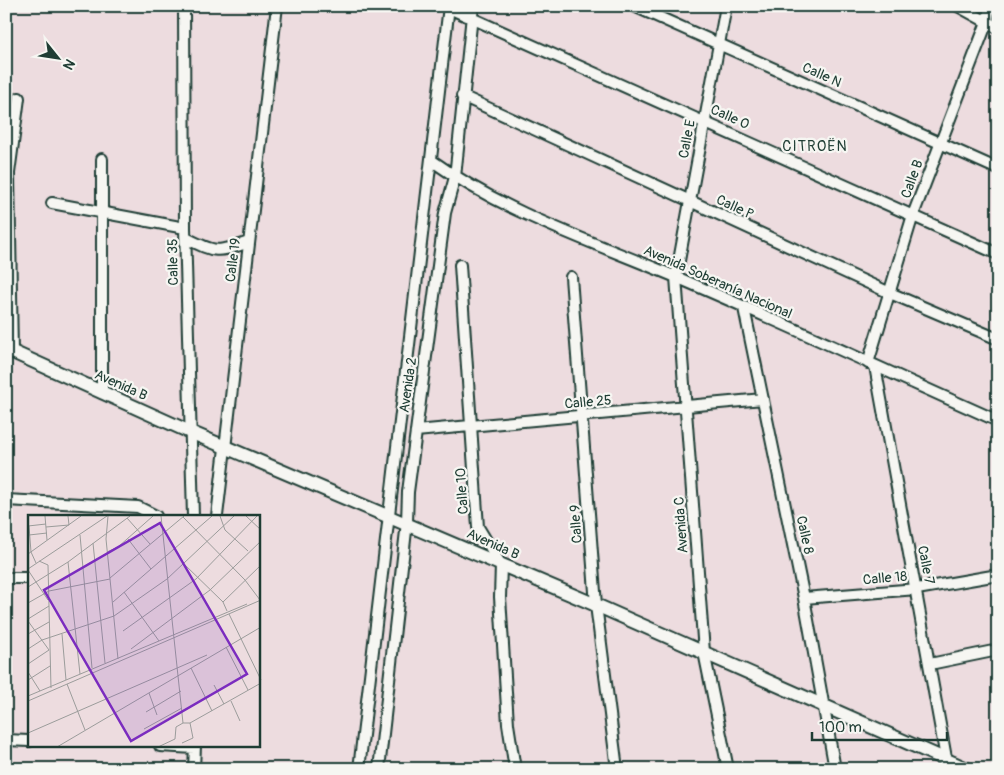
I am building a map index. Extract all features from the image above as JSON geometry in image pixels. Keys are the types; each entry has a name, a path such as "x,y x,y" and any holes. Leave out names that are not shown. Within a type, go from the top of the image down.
{"street":[{"name":"Calle 35","path":"184,6 191,515"},
{"name":"Calle 19","path":"217,515 277,6"},
{"name":"Calle N","path":"634,6 998,169"},
{"name":"Calle E","path":"676,277 726,6"},
{"path":"958,6 998,28"},
{"name":"Calle B","path":"872,365 890,293 913,215 987,22 990,6"},
{"name":"Calle O","path":"449,7 472,12 705,121 998,254"},
{"name":"Avenida 2","path":"359,769 449,7"},
{"name":"Avenida 2","path":"379,769 407,522 408,492 445,213 455,177 472,12"},
{"name":"Calle P","path":"462,96 890,293 998,339"},
{"path":"9,351 9,173 19,98"},
{"path":"102,159 102,393"},
{"name":"Avenida Soberanía Nacional","path":"431,160 455,177 567,234 676,277 998,421"},
{"path":"52,203 186,233 208,250 220,251 249,242"},
{"name":"Calle 10","path":"460,265 478,527 501,565"},
{"name":"Calle 9","path":"571,277 596,604 617,769"},
{"name":"Avenida C","path":"676,277 704,652 728,769"},
{"name":"Calle 8","path":"744,308 804,598 835,769"},
{"name":"Avenida B","path":"9,351 190,432 407,522 501,565 596,604 822,704 948,764 967,769"},
{"name":"Calle 7","path":"872,365 917,589 948,764"},
{"name":"Calle 25","path":"416,431 763,399"},
{"path":"6,500 138,507 154,515"},
{"path":"501,565 500,597 508,724 515,769"},
{"name":"Calle 18","path":"804,598 917,589 998,575"},
{"path":"6,578 28,578"},
{"path":"930,664 998,650"},
{"path":"6,740 28,741"},
{"path":"194,769 195,748"}],"district":[{"name":"CITROËN","path":"815,146"}]}
